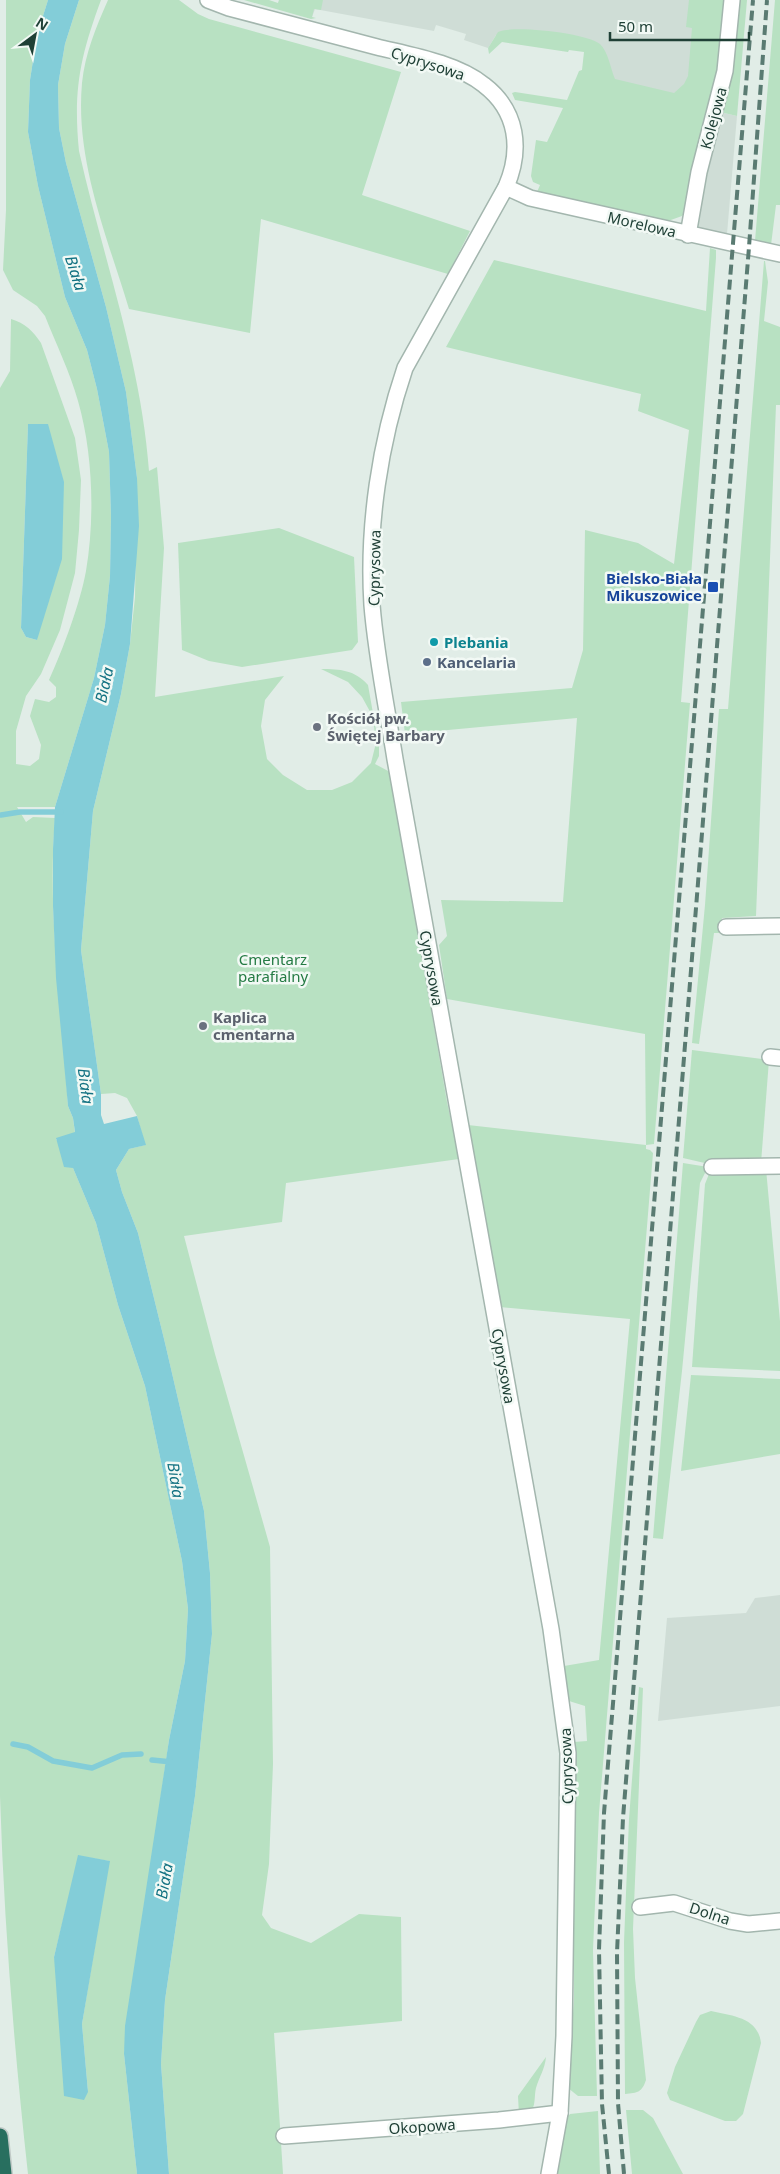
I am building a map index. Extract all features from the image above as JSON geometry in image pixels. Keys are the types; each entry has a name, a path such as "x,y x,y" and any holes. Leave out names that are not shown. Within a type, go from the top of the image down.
{"highway":[{"path":"0,2136 4,2174"}],"street":[{"name":"Cyprysowa","path":"208,0 229,8 412,56 469,75 485,85 497,98 508,114 514,131 516,159 506,188 409,361 395,399 386,438 376,505 373,541 372,604 396,767 526,1487 551,1629 566,1731 568,1753 566,2000 560,2114 549,2174"},
{"name":"Kolejowa","path":"688,235 699,172 725,71 732,0"},
{"name":"Morelowa","path":"506,188 530,198 688,235 780,254"},
{"path":"726,927 780,926"},
{"path":"712,1167 780,1166"},
{"name":"Dolna","path":"640,1907 674,1903 730,1921 748,1924 780,1921"},
{"name":"Okopowa","path":"284,2136 560,2114"}],"shaded area":[{"path":"279,0 720,0 700,107 609,82 588,48 496,35 488,48 464,40 466,34 436,25 434,31 315,9 312,17 278,6"},
{"path":"720,112 737,116 727,234 701,230 696,222 703,172"},
{"path":"780,1595 780,1706 658,1721 667,1618 746,1613 755,1598"}],"green space":[{"path":"6,0 48,0 37,35 30,80 28,132 38,186 65,297 87,350 97,389 109,452 110,576 105,625 94,678 55,807 17,807 26,822 33,817 55,818 53,890 56,962 68,1106 73,1118 75,1133 56,1139 73,1168 96,1223 118,1305 145,1386 182,1561 188,1609 185,1661 169,1740 124,2054 137,2174 28,2174 18,2080 7,1938 0,1796 0,388 10,371 11,319 28,328 41,343 75,438 81,480 75,573 60,630 41,674 26,696 16,731 16,764 30,766 39,759 41,745 30,716 35,699 49,702 56,697 56,687 49,680 80,598 86,571 91,529 91,486 87,442 71,379 45,316 37,306 13,290 3,270 6,210","holes":["28,424 48,424 37,640 26,637 21,628","79,1856 109,1861 82,2024 88,2092 54,1957"]},
{"name":"Cmentarz parafialny","path":"79,0 101,0 88,39 80,74 77,110 79,151 130,350 145,430 149,471 157,467 164,548 155,697 284,676 265,700 261,726 267,759 283,775 307,790 332,790 352,782 371,763 376,743 373,717 362,697 348,682 321,669 347,671 358,676 368,685 379,747 379,756 375,764 390,772 447,1102 459,1159 286,1183 282,1222 184,1236 215,1354 270,1547 273,1764 269,1864 262,1915 271,1928 311,1943 359,1914 401,1917 402,2021 274,2033 283,2174 169,2174 161,2064 165,2000 195,1796 212,1634 210,1573 204,1511 165,1343 138,1233 122,1192 116,1170 129,1149 145,1145 137,1116 127,1098 115,1093 101,1094 81,950 93,811 121,694 130,644 135,597 137,478 126,392 106,307 66,163 59,128 58,85 65,44"},
{"path":"108,0 179,0 198,14 209,19 401,72 362,195 470,231 448,274 261,219 250,333 129,309 88,170 81,112 82,83 88,51"},
{"path":"244,0 269,0 278,3 279,0 323,0 321,10 314,9 312,17 316,18 311,19"},
{"path":"689,0 728,0 720,71 686,211 682,216 668,221 537,192 540,185 533,182 531,176 536,140 547,142 563,108 515,100 512,93 567,100 579,71 582,70 584,52 569,50 568,52 502,42 489,54 488,48 498,32 518,29 549,31 592,40 603,47 615,79 674,93 684,84 688,76 692,28 686,27"},
{"path":"736,0 747,0 737,116 720,112"},
{"path":"775,0 780,0 780,205 776,205 771,245 755,241"},
{"path":"710,248 716,250 716,258 681,702 690,703 654,1144 646,1145 645,1034 447,999 439,945 447,936 441,900 563,902 577,718 405,734 401,702 572,688 583,650 585,530 638,543 674,564 689,430 638,411 641,394 446,347 494,260 706,311"},
{"path":"764,261 768,282 764,321 780,327 780,405 776,405 756,916 722,918 719,933 714,933 699,1044 692,1043 705,905 719,709 728,709"},
{"path":"279,528 354,557 358,642 352,650 242,667 209,661 182,650 178,543"},
{"path":"692,1050 769,1060 761,1163 709,1164 683,1158"},
{"path":"468,1125 646,1145 646,1149 653,1153 599,1813 593,1950 597,2096 578,2096 568,2088 574,1999 574,1742 587,1741 585,1706 569,1701 564,1666 599,1660 630,1319 500,1307"},
{"path":"683,1163 708,1167 700,1183 682,1371 663,1539 653,1538"},
{"path":"713,1169 766,1169 780,1321 780,1371 692,1367 705,1184"},
{"path":"691,1375 780,1379 780,1454 681,1471"},
{"path":"639,1687 643,1688 633,1929 635,1978 646,2080 639,2091 625,2094 624,1942 629,1819"},
{"path":"711,2011 743,2019 755,2028 759,2034 761,2043 743,2114 736,2121 725,2121 670,2100 667,2093 675,2067 696,2022 700,2015"},
{"path":"546,2057 536,2088 533,2109 531,2112 519,2115 518,2096"},
{"path":"626,2110 643,2110 653,2118 683,2174 632,2174"},
{"path":"598,2111 600,2174 556,2174 566,2119 570,2114"}],"water":[{"name":"Biała","path":"48,0 79,0 65,44 58,85 59,128 66,163 106,307 126,392 137,478 139,526 130,644 121,694 93,811 81,950 101,1094 101,1115 104,1124 137,1116 146,1145 129,1149 116,1170 122,1192 138,1233 165,1343 204,1511 210,1573 212,1634 195,1796 165,2000 161,2064 169,2174 137,2174 124,2054 125,2026 169,1740 185,1661 188,1609 182,1561 145,1386 118,1305 96,1223 73,1168 64,1167 56,1138 75,1132 73,1118 68,1106 56,978 53,906 55,807 94,678 105,625 110,576 111,517 109,452 97,389 87,350 65,297 38,186 28,132 30,80 37,35"},
{"path":"28,424 48,424 64,482 62,559 37,640 26,637 21,628"},
{"path":"78,1855 110,1861 82,2024 88,2092 84,2100 64,2096 54,1957"}],"waterway":[{"path":"1,815 20,812 61,812"},
{"path":"13,1744 28,1747 53,1761 92,1768 122,1755 141,1754"},
{"path":"152,1760 172,1762"}],"railway":[{"path":"609,2174 602,2104 599,1950 604,1813 753,0"},
{"path":"624,2174 618,2103 617,1953 623,1818 749,247 767,0"}],"place":[{"name":"Bielsko-Biała Mikuszowice","path":"713,587"},
{"name":"Plebania","path":"434,642"},
{"name":"Kancelaria","path":"427,662"},
{"name":"Kościół pw. Świętej Barbary","path":"317,727"},
{"name":"Kaplica cmentarna","path":"203,1026"}]}
